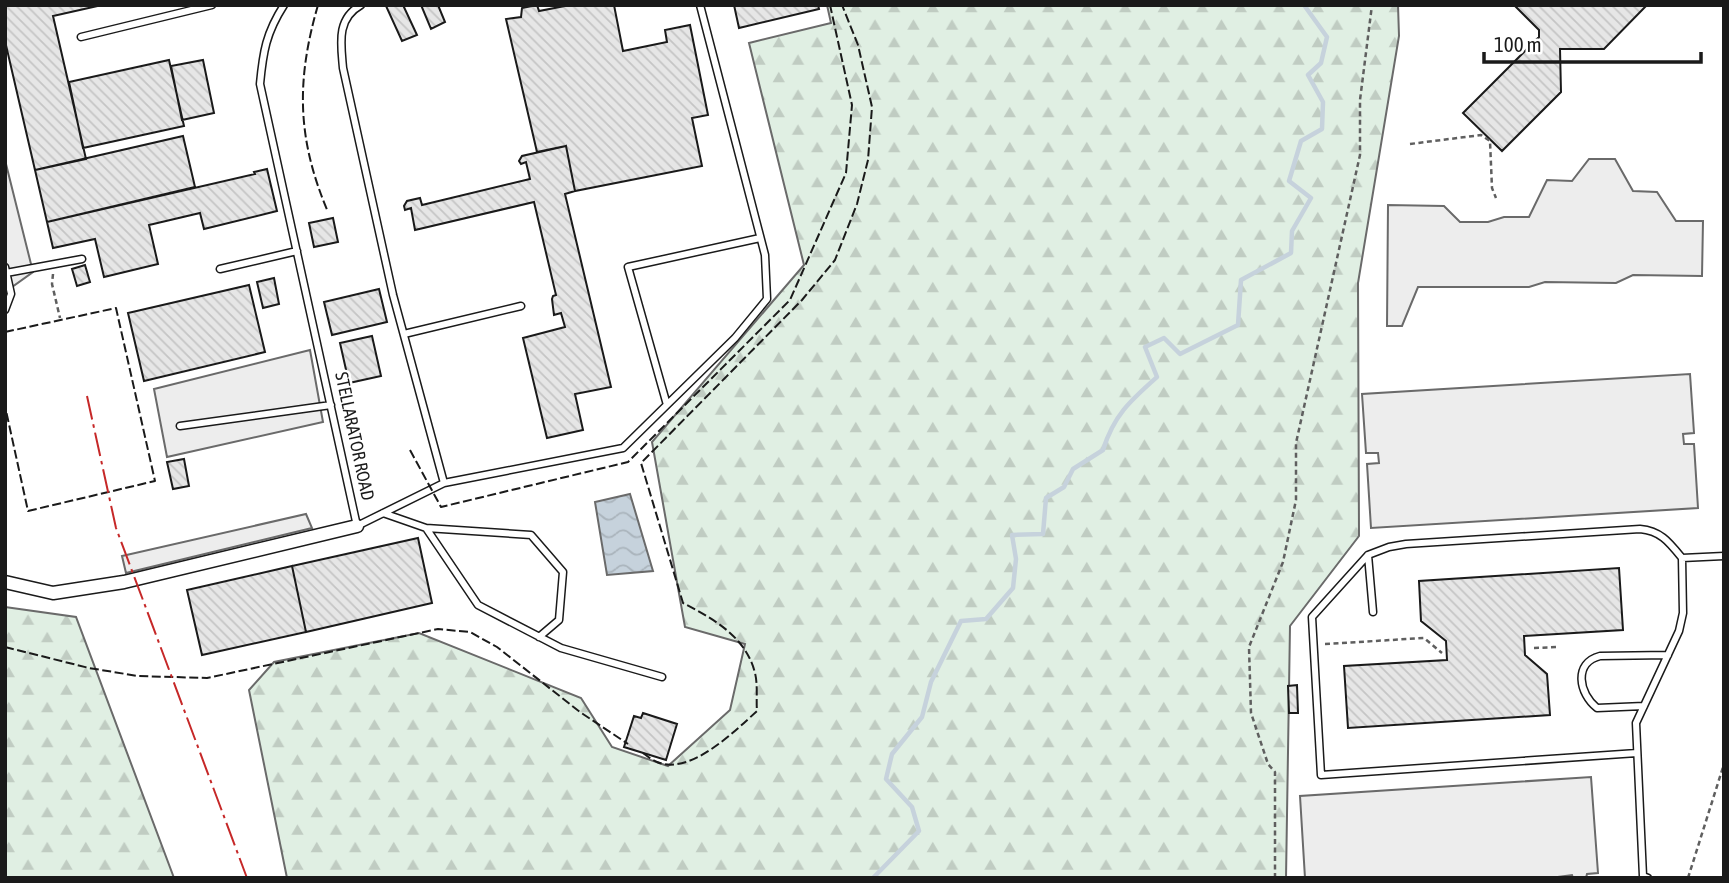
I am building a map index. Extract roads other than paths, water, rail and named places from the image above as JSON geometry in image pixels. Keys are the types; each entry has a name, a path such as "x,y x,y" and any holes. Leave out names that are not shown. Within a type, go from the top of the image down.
{"street":[{"name":"STELLARATOR ROAD","path":"5,582 53,593 124,582 357,526"}],"lane":[{"path":"81,37 212,5"},
{"name":"STELLARATOR ROAD","path":"284,5 270,26 263,48 260,84 357,526"},
{"path":"361,5 353,10 341,32 343,68 404,334 444,483"},
{"path":"357,526 444,483 623,448 735,338 767,299 765,256 761,238 700,5"},
{"path":"667,405 628,267 761,238"},
{"path":"220,268 297,251"},
{"path":"5,310 11,294 6,270 82,259"},
{"path":"404,334 521,306"},
{"path":"180,426 331,405"},
{"path":"383,513 426,528 531,535 563,572 559,620 539,637"},
{"path":"426,528 478,605 561,648 663,677"},
{"path":"1637,754 1321,775 1312,617 1368,555 1406,544 1640,529 1654,531 1665,537 1682,558 1683,613 1679,631 1636,723 1645,877"},
{"path":"1368,555 1373,612"},
{"path":"1682,558 1724,556"},
{"path":"1644,706 1597,708 1590,702 1581,685 1584,666 1590,659 1600,656 1668,655"}],"water":[{"path":"630,494 653,571 607,575 595,502"}],"waterway":[{"path":"873,878 919,831 912,807 886,779 892,754 922,717 931,682 961,621 986,619 1013,588 1016,559 1012,535 1043,534 1046,498 1064,487 1073,469 1103,450 1112,427 1124,409 1157,377 1145,347 1164,338 1180,354 1238,325 1241,280 1291,253 1292,231 1311,198 1289,181 1301,141 1322,129 1323,102 1308,75 1321,63 1327,37 1304,5"}]}
